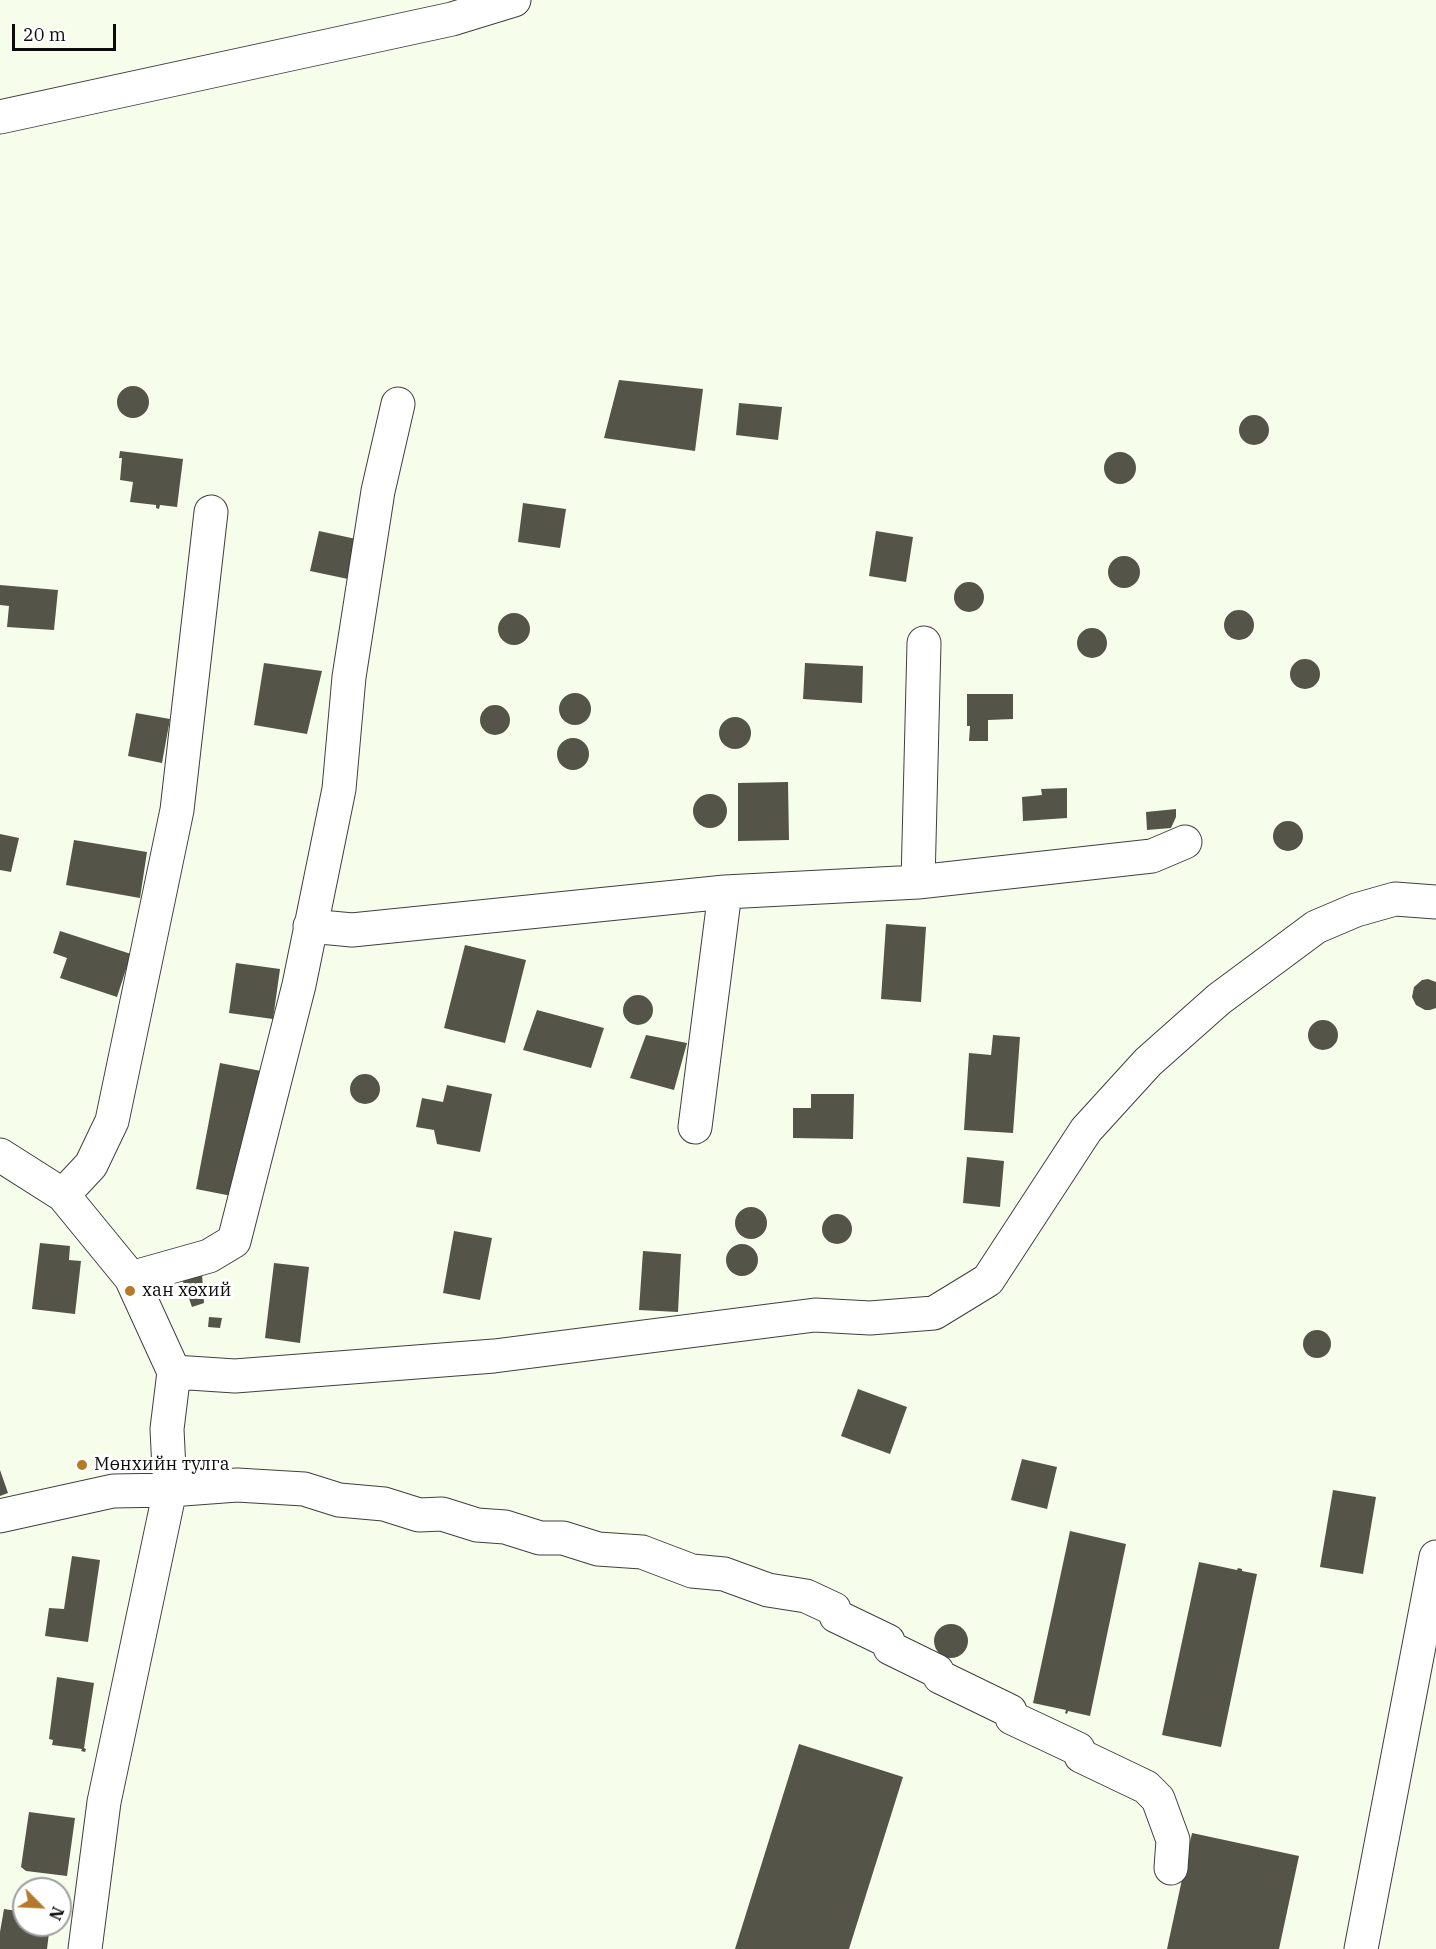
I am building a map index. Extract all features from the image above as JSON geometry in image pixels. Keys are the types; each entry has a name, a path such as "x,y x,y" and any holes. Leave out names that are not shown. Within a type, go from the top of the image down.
{"street":[{"path":"0,117 452,19 514,0"},
{"path":"131,1278 209,1256 234,1241 299,985 339,789 349,677 378,491 398,405"},
{"path":"63,1195 91,1165 112,1121 177,810 211,512"},
{"path":"918,882 924,643"},
{"path":"310,926 352,930 725,892 918,882 1152,856 1185,842"},
{"path":"696,1127 725,892"},
{"path":"174,1372 235,1376 494,1356 815,1315 870,1318 934,1313 988,1280 1086,1130 1148,1062 1219,999 1316,927 1356,910 1395,899 1436,902"},
{"path":"0,1155 63,1195 131,1278 174,1372 167,1429 170,1490 104,1802 85,1949"},
{"path":"0,1516 113,1491 237,1485 304,1489 339,1500 384,1504 419,1515 442,1515 477,1525 505,1527 540,1538 563,1538 598,1549 642,1552 692,1570 724,1574 768,1590 806,1596 834,1609 836,1616 888,1641 890,1648 937,1671 940,1677 1010,1711 1012,1718 1078,1749 1081,1756 1146,1787 1158,1798 1173,1840 1171,1868"},
{"path":"1361,1949 1436,1557"}],"building":[{"path":"619,380 703,389 695,451 604,438"},
{"path":"133,386 144,391 149,402 144,413 133,418 122,413 117,402 122,391"},
{"path":"739,403 782,407 778,440 736,435"},
{"path":"1254,415 1265,419 1269,430 1265,441 1254,445 1243,441 1239,430 1243,419"},
{"path":"120,451 183,459 177,507 160,505 159,509 156,505 130,502 133,482 120,480 122,458 119,458"},
{"path":"1120,452 1131,457 1136,468 1131,479 1120,484 1109,479 1104,468 1109,457"},
{"path":"523,503 566,509 560,548 518,542"},
{"path":"319,531 356,539 348,579 310,571"},
{"path":"876,531 913,537 906,582 869,576"},
{"path":"1124,556 1135,561 1140,572 1135,583 1124,588 1113,583 1108,572 1113,561"},
{"path":"969,582 980,586 984,597 980,608 969,612 958,608 954,597 958,586"},
{"path":"0,585 58,590 54,630 7,627 9,606 0,605"},
{"path":"1239,610 1250,614 1254,625 1250,636 1239,640 1228,636 1224,625 1228,614"},
{"path":"514,613 525,618 530,629 525,640 514,645 503,640 498,629 503,618"},
{"path":"1092,628 1103,632 1107,643 1103,654 1092,658 1081,654 1077,643 1081,632"},
{"path":"1305,659 1316,663 1320,674 1316,685 1305,689 1294,685 1290,674 1294,663"},
{"path":"264,663 322,671 307,734 254,725"},
{"path":"805,663 863,666 862,703 803,699"},
{"path":"575,693 586,698 591,709 586,720 575,725 564,720 559,709 564,698"},
{"path":"967,694 1013,694 1013,719 988,720 988,741 969,741"},
{"path":"495,705 506,709 510,720 506,731 495,735 484,731 480,720 484,709"},
{"path":"136,713 170,719 162,763 128,756"},
{"path":"735,717 746,722 751,733 746,744 735,749 724,744 719,733 724,722"},
{"path":"573,738 585,742 589,754 585,766 573,770 561,766 557,754 561,742"},
{"path":"788,782 789,840 738,841 738,783"},
{"path":"1067,788 1067,818 1023,821 1022,797 1042,795 1041,789"},
{"path":"710,794 722,799 727,811 722,823 710,828 698,823 693,811 698,799"},
{"path":"1176,809 1176,817 1171,828 1147,830 1146,812"},
{"path":"1288,821 1299,825 1303,836 1299,847 1288,851 1277,847 1273,836 1277,825"},
{"path":"0,834 19,838 11,872 0,870"},
{"path":"74,840 147,852 140,898 66,885"},
{"path":"886,924 926,927 921,1002 881,999"},
{"path":"60,931 131,954 117,997 60,978 67,958 53,953"},
{"path":"465,945 526,960 505,1043 444,1028"},
{"path":"236,963 280,969 273,1019 229,1013"},
{"path":"1428,979 1436,982 1436,1008 1425,1010 1416,1005 1412,997 1414,987 1422,980"},
{"path":"638,995 649,999 653,1010 649,1021 638,1025 627,1021 623,1010 627,999"},
{"path":"537,1010 604,1028 591,1068 523,1050"},
{"path":"1323,1020 1334,1024 1338,1035 1334,1046 1323,1050 1312,1046 1308,1035 1312,1024"},
{"path":"646,1035 687,1043 674,1090 630,1078"},
{"path":"993,1035 1020,1037 1013,1133 964,1130 969,1053 991,1055"},
{"path":"220,1063 261,1071 237,1197 196,1189"},
{"path":"365,1074 376,1078 380,1089 376,1100 365,1104 354,1100 350,1089 354,1078"},
{"path":"447,1085 492,1094 480,1152 437,1144 434,1130 416,1127 422,1098 443,1102"},
{"path":"811,1094 854,1094 853,1139 793,1138 793,1108 811,1108"},
{"path":"967,1157 1004,1161 1000,1207 963,1203"},
{"path":"751,1207 762,1212 767,1223 762,1234 751,1239 740,1234 735,1223 740,1212"},
{"path":"837,1214 848,1218 852,1229 848,1240 837,1244 826,1240 822,1229 826,1218"},
{"path":"454,1231 492,1238 480,1300 443,1293"},
{"path":"40,1243 70,1246 69,1260 81,1261 75,1314 32,1309"},
{"path":"742,1244 753,1249 758,1260 753,1271 742,1276 731,1271 726,1260 731,1249"},
{"path":"643,1251 681,1254 678,1312 639,1310"},
{"path":"274,1263 309,1267 300,1343 265,1338"},
{"path":"202,1274 204,1303 192,1307 182,1279"},
{"path":"209,1317 222,1318 220,1328 208,1327"},
{"path":"1317,1330 1327,1334 1331,1344 1327,1354 1317,1358 1307,1354 1303,1344 1307,1334"},
{"path":"858,1389 907,1407 890,1454 841,1436"},
{"path":"1022,1459 1057,1467 1047,1509 1011,1500"},
{"path":"0,1470 8,1493 0,1496"},
{"path":"1333,1490 1376,1497 1363,1574 1320,1567"},
{"path":"1070,1531 1126,1544 1090,1716 1068,1711 1067,1714 1066,1710 1033,1703"},
{"path":"72,1556 100,1560 88,1642 45,1636 49,1608 64,1609"},
{"path":"1199,1562 1237,1570 1238,1568 1257,1574 1221,1747 1162,1735"},
{"path":"951,1624 963,1629 968,1641 963,1653 951,1658 939,1653 934,1641 939,1629"},
{"path":"57,1677 94,1683 85,1752 81,1751 82,1749 52,1745 53,1740 49,1739"},
{"path":"799,1744 903,1777 849,1949 735,1949"},
{"path":"29,1812 75,1818 67,1876 26,1871 21,1867"},
{"path":"1192,1833 1299,1856 1279,1949 1167,1949"},
{"path":"4,1909 12,1910 12,1937 48,1937 47,1949 0,1949"}],"place":[{"name":"хан хөхий","path":"130,1291"},
{"name":"Мөнхийн тулга","path":"82,1465"}]}
